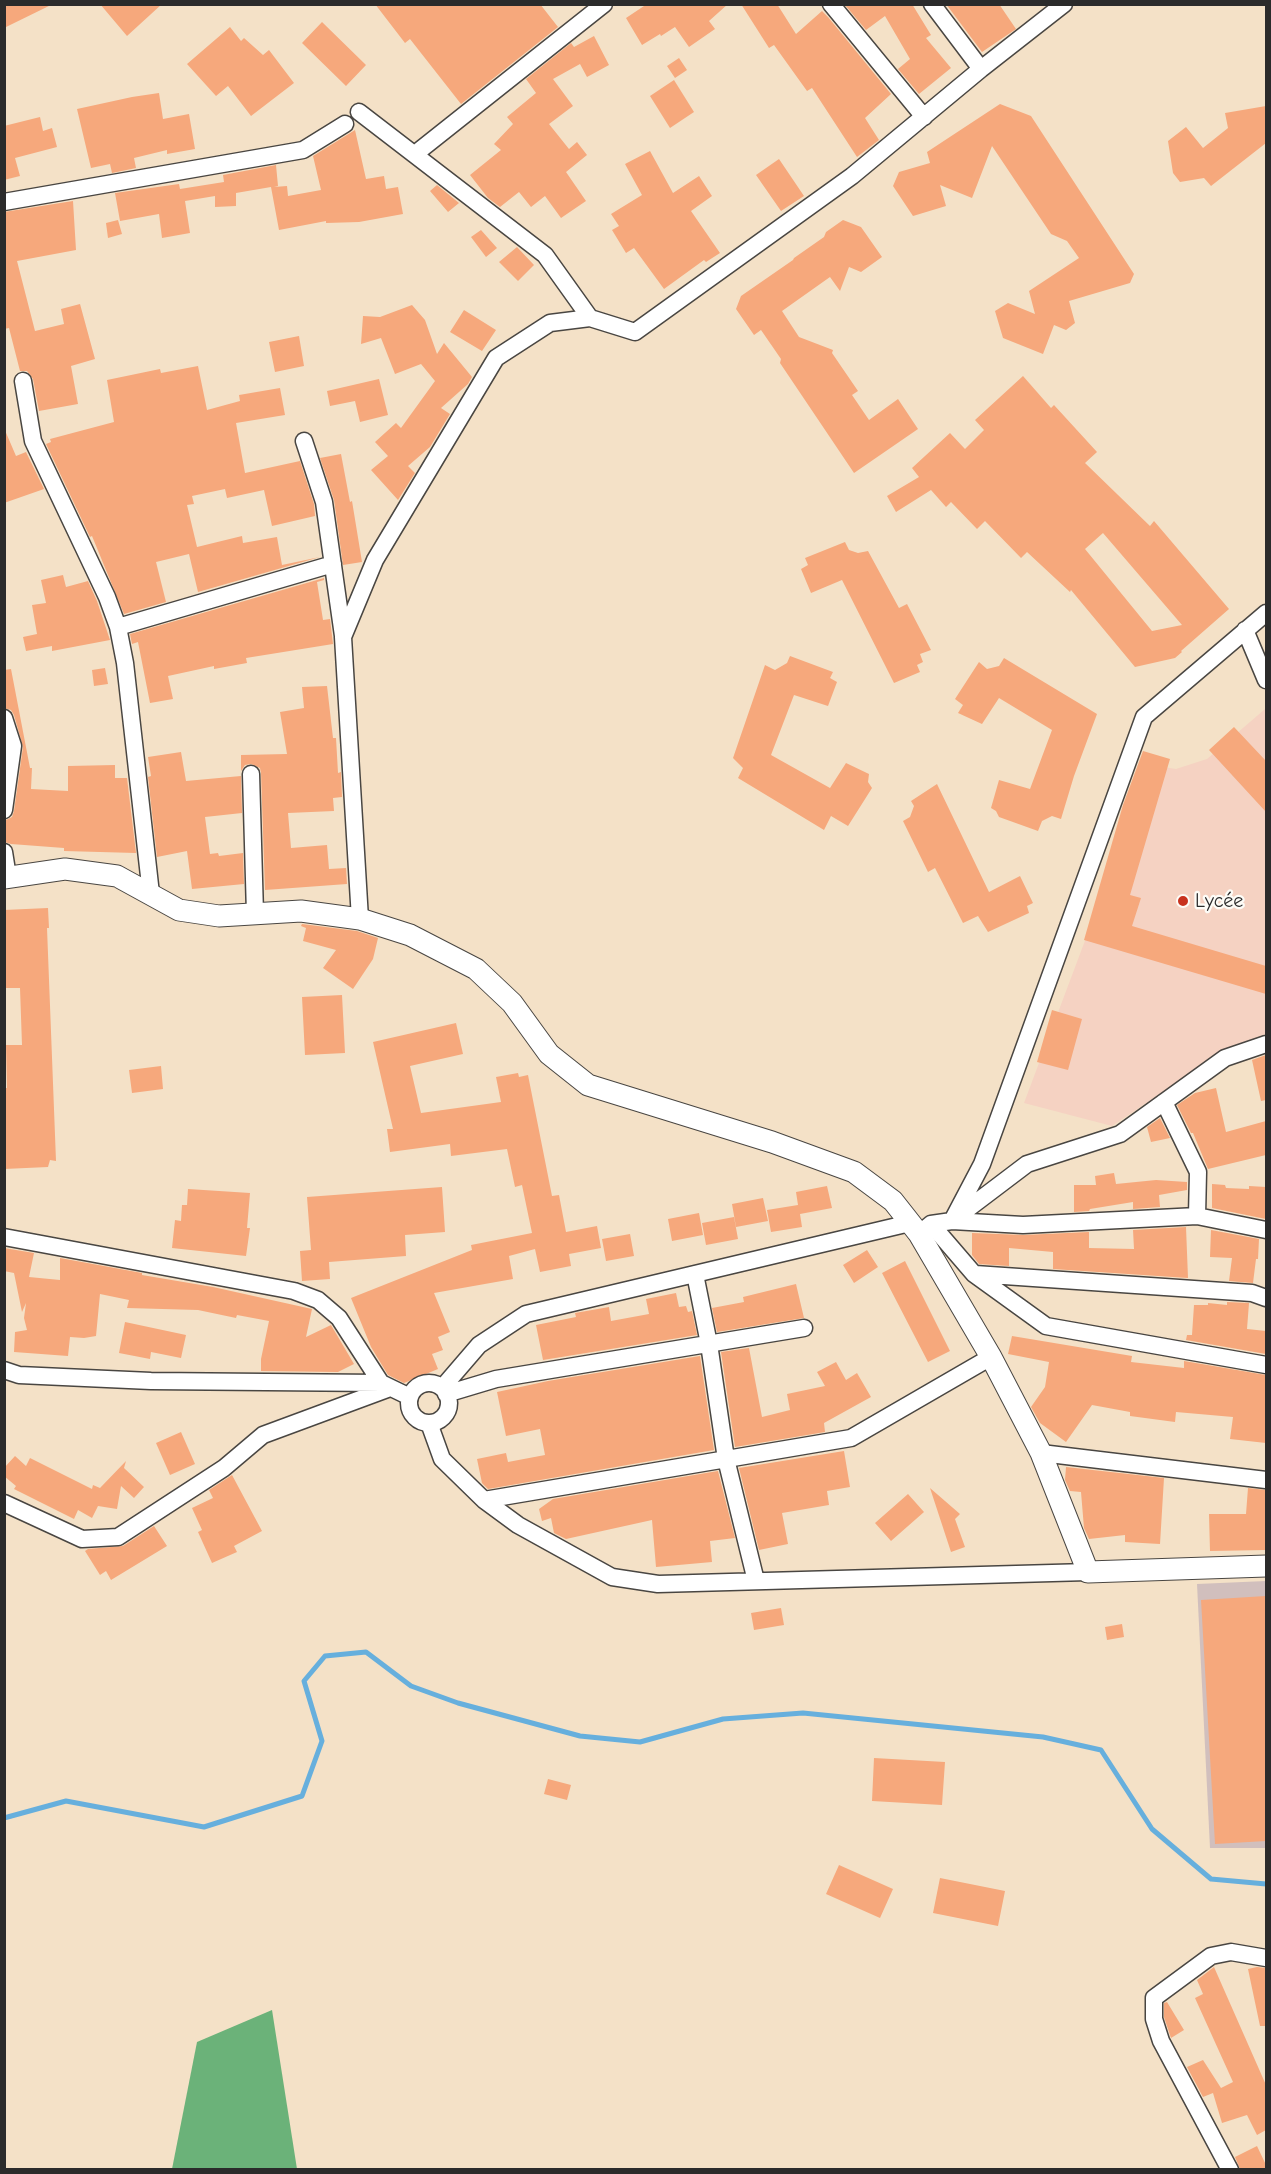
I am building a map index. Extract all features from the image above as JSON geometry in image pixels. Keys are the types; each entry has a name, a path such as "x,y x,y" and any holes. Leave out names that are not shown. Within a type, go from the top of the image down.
{"street":[{"path":"416,154 604,4"},
{"path":"831,4 924,117"},
{"path":"932,4 981,69"},
{"path":"343,637 375,560 496,358 550,323 590,318 635,332 852,176 981,69 1064,4"},
{"path":"359,112 544,255 590,318"},
{"path":"4,202 303,150 345,124"},
{"path":"23,381 33,441 107,597 118,627 125,663 151,894"},
{"path":"304,441 324,502 343,637 360,919"},
{"path":"118,627 333,564"},
{"path":"951,1221 981,1164 1144,717 1266,613"},
{"path":"1245,630 1266,680"},
{"path":"4,718 13,746 4,810"},
{"path":"251,774 255,914"},
{"path":"4,852 6,877 65,869 117,876 179,910 219,916 301,911 360,919 410,934 476,969 512,1003 549,1054 588,1084 772,1142 854,1172 893,1201 974,1274 1046,1326 1266,1365"},
{"path":"951,1221 1027,1164 1120,1134 1225,1058 1266,1044"},
{"path":"1164,1102 1198,1172 1197,1216"},
{"path":"444,1391 479,1346 526,1314 695,1274 920,1227 951,1221 1023,1225 1197,1216 1266,1230"},
{"path":"920,1227 1041,1453 1088,1572"},
{"path":"4,1237 294,1292 318,1300 339,1318 385,1386"},
{"path":"695,1274 709,1344 726,1459 756,1581"},
{"path":"974,1274 1252,1293 1266,1298"},
{"path":"444,1391 448,1407 446,1413 435,1422 422,1422 412,1415 410,1397 417,1387 423,1384 430,1383 444,1391 496,1379 804,1328"},
{"path":"484,1500 851,1438 991,1357"},
{"path":"4,1370 19,1375 151,1381 385,1386 410,1397"},
{"path":"4,1503 82,1539 118,1537 224,1468 263,1435 385,1386"},
{"path":"429,1423 442,1459 484,1500 518,1525 612,1577 658,1584 1266,1566"},
{"path":"1041,1453 1266,1480"},
{"path":"1230,2169 1161,2041 1154,2019 1154,1998 1210,1956 1231,1952 1266,1958"}],"shaded area":[{"name":"Lycée","path":"1265,709 1266,1034 1230,1047 1112,1126 1024,1103 1151,765 1176,769 1207,759"},
{"path":"1266,1581 1266,1848 1210,1848 1197,1584"}],"green space":[{"path":"272,2010 297,2169 172,2169 197,2042"}],"building":[{"path":"4,4 53,4 4,28"},
{"path":"100,4 162,4 127,36"},
{"path":"375,4 540,4 558,27 461,104 410,39 405,43"},
{"path":"647,4 728,4 709,21 715,29 689,47 675,27 642,45 626,18"},
{"path":"741,4 777,4 796,34 822,11 891,94 865,118 879,140 857,157 812,88 807,91 774,45 769,48"},
{"path":"912,4 931,35 926,38 951,68 919,94 898,69 910,59 885,16 866,30 845,5"},
{"path":"946,4 999,4 1016,29 982,52"},
{"path":"322,22 366,65 346,86 302,43"},
{"path":"230,27 241,41 244,38 263,55 269,50 294,83 251,116 228,86 216,96 187,64"},
{"path":"594,36 609,65 587,77 580,64 553,79 573,106 549,124 569,149 577,142 587,155 566,172 586,201 561,218 545,196 531,207 519,192 500,207 488,198 470,175 501,150 494,144 513,124 507,117 536,93 526,79 571,43 574,47"},
{"path":"679,58 687,70 675,78 667,66"},
{"path":"674,80 694,112 670,128 650,96"},
{"path":"159,93 163,119 189,114 195,149 167,154 167,150 134,158 136,168 112,173 110,164 91,168 77,109"},
{"path":"1000,104 1031,116 1134,274 1130,283 1069,301 1075,323 1066,330 1054,325 1043,354 1003,338 995,311 1008,303 1035,314 1029,291 1079,258 1067,241 1051,234 992,146 972,198 940,185 946,206 913,216 893,186 899,172 930,163 927,152"},
{"path":"1266,106 1266,143 1211,186 1204,178 1180,182 1173,173 1168,141 1186,127 1203,148 1228,128 1225,113"},
{"path":"40,117 43,131 52,128 57,147 15,158 20,176 4,180 4,126"},
{"path":"355,130 366,179 384,176 386,189 398,187 403,214 359,222 326,223 326,221 279,230 271,187 236,193 236,206 215,207 215,196 185,201 190,233 162,238 159,214 120,221 115,193 179,184 180,189 224,182 223,175 276,165 278,186 274,187 287,186 288,196 321,190 313,156"},
{"path":"650,151 673,193 699,176 712,196 691,211 720,253 706,262 704,260 664,289 634,248 626,253 612,230 619,226 611,214 642,195 625,164"},
{"path":"779,159 804,196 781,211 756,175"},
{"path":"437,185 459,203 448,212 430,191"},
{"path":"73,201 76,250 17,261 35,331 64,324 61,309 80,304 95,359 71,366 78,404 39,411 33,379 27,371 20,371 9,328 4,329 4,212"},
{"path":"118,220 122,234 108,238 106,223"},
{"path":"843,220 861,227 882,257 861,272 849,267 840,291 830,277 782,311 799,337 833,350 832,353 858,391 852,395 869,420 898,399 918,429 854,473 780,363 781,359 761,330 754,335 736,309 741,296 824,237 826,232"},
{"path":"481,230 497,248 486,257 471,237"},
{"path":"517,247 534,265 518,281 499,262"},
{"path":"412,305 425,320 437,354 444,343 472,377 468,384 441,408 450,414 430,447 408,466 415,473 398,500 371,470 388,456 375,442 396,423 401,428 435,381 421,364 395,374 381,338 361,344 363,316 380,317"},
{"path":"464,310 496,330 482,351 450,332"},
{"path":"299,336 304,366 275,372 269,342"},
{"path":"198,366 207,410 240,401 239,395 280,388 285,415 236,423 245,473 300,461 314,504 315,516 272,526 264,490 227,498 225,489 192,496 194,504 187,505 197,547 242,536 243,543 277,537 282,565 320,557 198,592 189,554 156,562 166,602 124,614 92,536 90,537 46,444 51,442 50,439 114,422 107,380 160,369 161,373"},
{"path":"1023,376 1051,408 1054,405 1097,452 1085,463 1150,526 1154,521 1229,609 1175,658 1135,667 1071,590 1070,592 1027,552 1021,558 985,521 977,529 951,502 946,507 931,490 896,512 887,496 919,477 912,468 950,433 965,449 984,430 975,420","holes":["1103,533 1182,625 1152,631 1085,549"]},
{"path":"379,379 388,415 360,422 355,401 330,406 327,391"},
{"path":"4,428 16,456 26,452 44,489 4,503"},
{"path":"341,454 350,502 352,501 362,562 343,565 334,500 320,458"},
{"path":"845,542 849,550 858,553 868,551 899,608 907,604 931,650 920,654 923,662 917,665 920,672 894,683 842,580 811,593 801,569 808,565 805,558"},
{"path":"63,575 66,587 88,581 110,640 52,651 52,646 26,651 23,637 37,634 32,605 46,603 41,580"},
{"path":"324,578 317,582 323,620 330,619 333,644 246,658 247,663 214,669 214,666 168,676 173,699 150,703 138,642 132,644 130,634"},
{"path":"790,656 833,672 830,678 837,682 828,706 794,695 771,755 830,788 846,763 869,774 868,782 872,788 848,826 831,816 824,830 738,778 743,768 733,758 765,665 775,670 787,663"},
{"path":"1004,658 1097,714 1061,819 1052,816 1042,821 1038,831 999,817 991,808 999,780 1030,789 1052,730 999,698 982,724 958,713 963,705 955,699 979,662 987,669 999,666"},
{"path":"105,668 108,684 94,686 92,670"},
{"path":"11,669 30,768 32,768 31,789 68,791 68,766 115,765 115,778 127,778 136,853 64,851 64,848 5,842 6,820 12,817 14,811 23,747 14,715 11,710 4,708 4,670"},
{"path":"327,686 333,738 336,738 338,773 341,772 342,797 333,798 334,811 288,813 291,848 327,845 329,869 346,868 347,884 265,890 261,773 260,768 251,764 245,765 241,771 241,755 287,754 280,712 304,708 302,687"},
{"path":"1234,727 1266,761 1266,812 1209,750"},
{"path":"1143,751 1170,759 1130,895 1141,898 1132,926 1266,966 1266,994 1084,940 1123,805"},
{"path":"181,752 186,781 241,776 242,813 205,817 210,854 218,853 219,856 243,853 244,884 192,889 187,851 157,857 148,757"},
{"path":"937,784 989,892 1020,876 1033,903 1027,906 1029,913 988,932 978,916 963,923 935,868 928,872 903,821 910,817 914,806 911,801"},
{"path":"48,908 56,1161 50,1160 48,1167 4,1169 6,1045 22,1045 20,988 4,988 4,910"},
{"path":"302,924 357,931 378,938 373,959 353,989 323,968 336,950 303,941 306,928 301,926"},
{"path":"342,995 345,1053 305,1055 302,997"},
{"path":"1052,1010 1082,1019 1068,1070 1037,1062"},
{"path":"456,1023 463,1054 410,1066 421,1113 501,1102 496,1077 518,1073 519,1077 528,1075 552,1196 559,1195 566,1232 597,1226 601,1248 569,1254 571,1266 540,1272 535,1249 509,1256 513,1279 434,1293 450,1332 438,1337 443,1350 432,1354 438,1369 404,1383 388,1375 371,1347 351,1298 472,1250 471,1245 532,1233 522,1185 515,1187 507,1149 451,1156 450,1144 390,1152 387,1129 393,1129 373,1042"},
{"path":"1266,1055 1266,1100 1261,1101 1252,1060"},
{"path":"161,1066 163,1089 132,1093 129,1070"},
{"path":"1216,1088 1226,1132 1266,1121 1266,1155 1208,1169 1193,1133 1177,1105 1195,1093"},
{"path":"1160,1118 1170,1138 1151,1142 1147,1127"},
{"path":"1114,1173 1116,1184 1156,1180 1187,1182 1187,1190 1159,1195 1160,1207 1133,1209 1133,1202 1074,1212 1074,1185 1096,1185 1095,1176"},
{"path":"1212,1184 1225,1185 1226,1188 1266,1187 1266,1219 1212,1208"},
{"path":"827,1186 832,1208 800,1214 802,1227 771,1232 767,1210 798,1205 796,1192"},
{"path":"442,1187 445,1232 405,1235 406,1256 329,1262 330,1279 302,1281 300,1251 311,1250 307,1197"},
{"path":"188,1189 250,1193 247,1228 250,1228 246,1256 172,1248 175,1220 181,1221 182,1205 187,1205"},
{"path":"763,1198 768,1221 736,1227 732,1204"},
{"path":"699,1213 703,1235 672,1241 668,1219"},
{"path":"734,1217 738,1239 706,1245 702,1223"},
{"path":"1186,1227 1188,1278 1053,1269 1053,1252 1009,1248 1009,1266 979,1264 972,1255 972,1233 1024,1235 1089,1232 1089,1248 1134,1249 1133,1230"},
{"path":"1211,1230 1259,1239 1253,1283 1229,1281 1232,1258 1210,1257"},
{"path":"630,1234 634,1256 606,1261 602,1239"},
{"path":"4,1248 34,1253 29,1277 60,1280 60,1258 213,1287 312,1309 306,1337 331,1325 354,1364 338,1372 261,1371 261,1359 269,1321 237,1315 236,1318 198,1310 127,1308 129,1300 100,1294 96,1336 70,1337 68,1356 14,1352 15,1332 27,1330 24,1318 26,1303 22,1312 14,1273 4,1271"},
{"path":"867,1250 878,1267 854,1283 843,1265"},
{"path":"905,1261 950,1351 928,1362 882,1273"},
{"path":"796,1284 804,1318 717,1332 712,1308 744,1302 743,1297"},
{"path":"676,1293 679,1307 686,1306 688,1312 692,1311 697,1335 543,1360 536,1325 576,1317 575,1313 609,1307 611,1321 649,1314 646,1299"},
{"path":"1227,1302 1249,1303 1247,1329 1266,1331 1266,1354 1186,1340 1187,1335 1192,1335 1194,1305 1208,1305 1208,1303 1227,1305"},
{"path":"125,1322 186,1335 181,1358 151,1352 150,1359 119,1353"},
{"path":"1012,1336 1132,1356 1131,1362 1184,1368 1184,1361 1266,1375 1266,1443 1230,1439 1233,1417 1176,1412 1175,1422 1130,1416 1130,1412 1092,1405 1066,1442 1040,1423 1031,1407 1045,1387 1049,1362 1008,1354"},
{"path":"749,1348 762,1417 790,1410 787,1394 825,1386 817,1372 836,1362 846,1380 857,1373 871,1397 824,1423 825,1432 735,1447 721,1352"},
{"path":"700,1356 714,1450 488,1489 482,1483 477,1459 506,1453 508,1462 545,1455 540,1429 506,1436 497,1392 548,1381"},
{"path":"181,1432 195,1464 170,1475 156,1443"},
{"path":"844,1451 850,1487 827,1491 829,1505 782,1513 788,1544 759,1550 739,1468"},
{"path":"15,1456 26,1466 30,1458 92,1489 93,1485 100,1488 126,1461 124,1468 144,1487 134,1498 121,1486 117,1509 98,1506 92,1518 78,1510 74,1519 14,1489 16,1486 4,1476 4,1468"},
{"path":"1066,1467 1164,1478 1160,1544 1125,1542 1125,1535 1089,1539 1084,1528 1081,1492 1070,1491 1065,1480"},
{"path":"718,1471 735,1538 710,1541 712,1562 656,1567 652,1520 566,1539 554,1533 551,1518 542,1521 539,1509 553,1499"},
{"path":"232,1475 262,1531 234,1546 237,1552 212,1563 198,1532 202,1530 192,1508 213,1498 209,1490"},
{"path":"930,1488 960,1514 955,1519 965,1547 951,1552"},
{"path":"1248,1488 1266,1490 1266,1550 1210,1551 1209,1514 1246,1514"},
{"path":"908,1494 924,1512 891,1541 875,1523"},
{"path":"154,1526 167,1546 111,1580 106,1571 100,1575 85,1551 123,1546"},
{"path":"1266,1596 1266,1841 1215,1844 1201,1600"},
{"path":"781,1608 784,1625 754,1630 751,1613"},
{"path":"1122,1624 1124,1637 1107,1640 1105,1627"},
{"path":"874,1758 945,1762 942,1805 872,1801"},
{"path":"548,1779 571,1785 567,1800 544,1794"},
{"path":"839,1865 893,1889 880,1918 826,1894"},
{"path":"940,1878 1005,1891 998,1926 933,1913"},
{"path":"1214,1967 1266,2085 1266,2130 1257,2135 1247,2115 1222,2123 1213,2093 1203,2097 1187,2067 1203,2060 1221,2088 1233,2082 1195,1998 1203,1994 1197,1980"},
{"path":"1266,1968 1266,2026 1260,2026 1248,1969"},
{"path":"1167,2002 1184,2030 1171,2038 1164,2017 1164,2003"},
{"path":"1257,2146 1266,2169 1240,2169 1235,2157"}],"waterway":[{"path":"4,1818 66,1801 204,1827 302,1796 322,1741 304,1681 325,1656 366,1652 411,1686 458,1703 580,1736 640,1742 723,1719 803,1713 1043,1737 1101,1750 1152,1829 1211,1879 1266,1884"}],"place":[{"name":"Lycée","path":"1183,901"}]}
